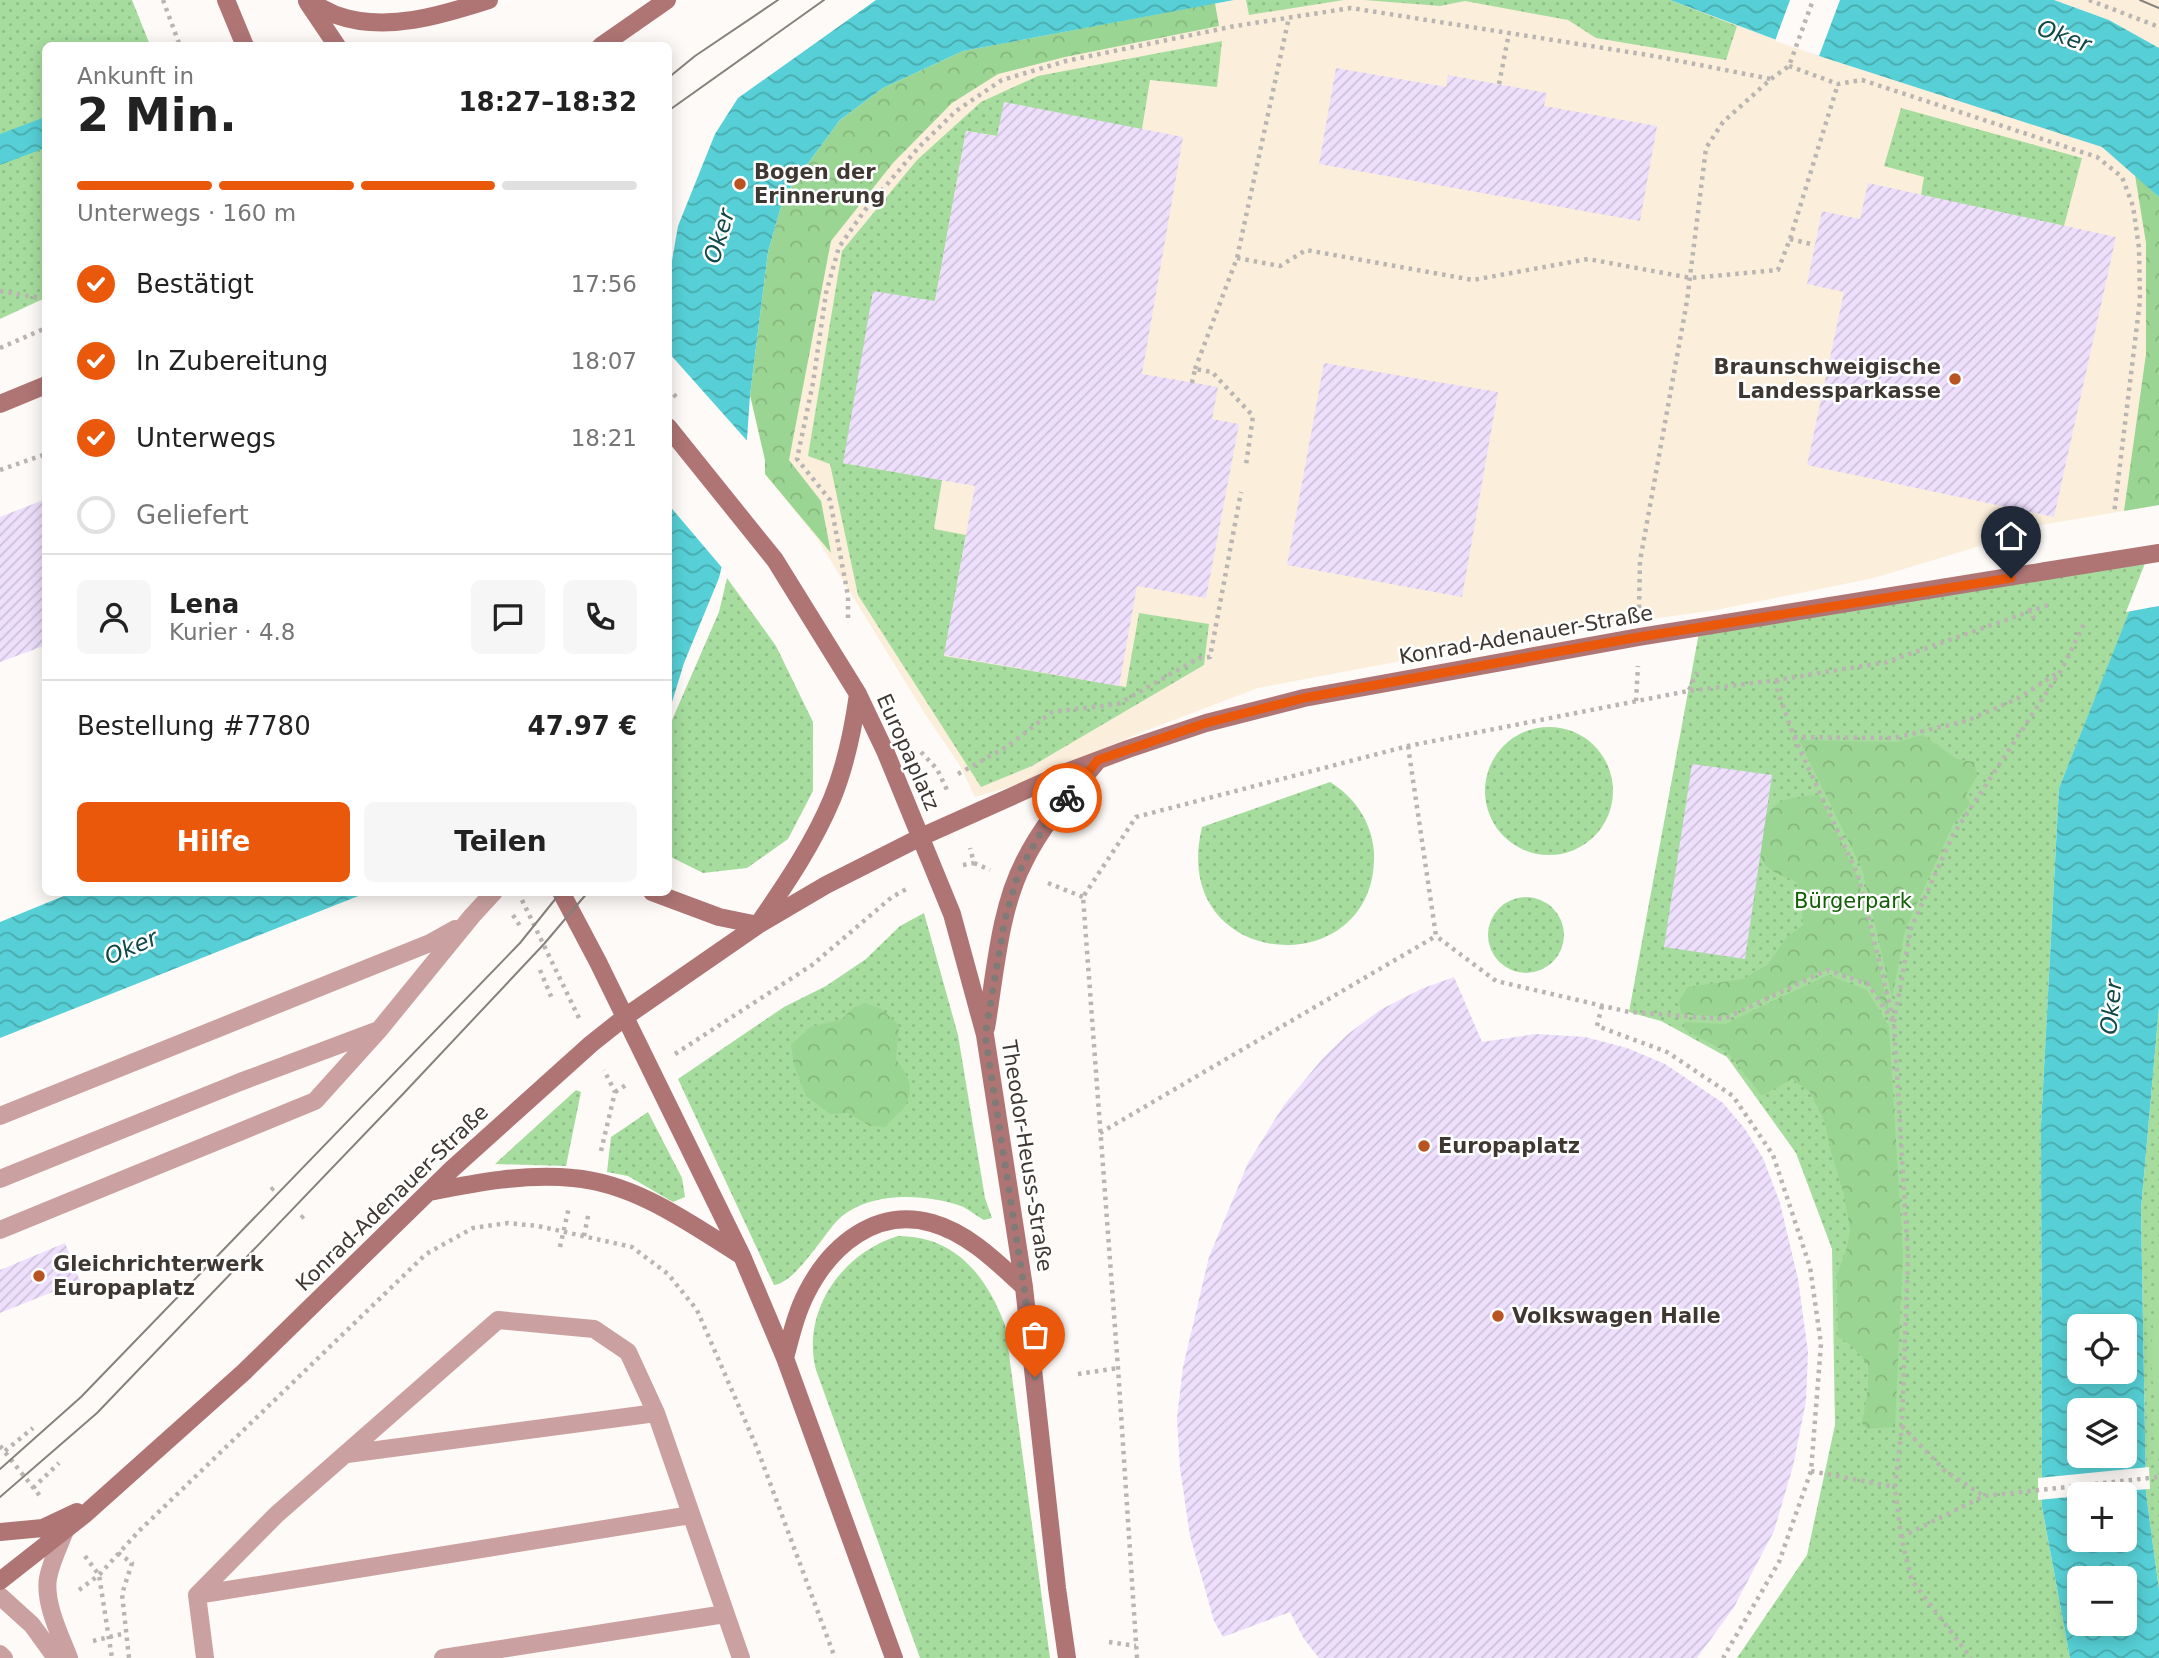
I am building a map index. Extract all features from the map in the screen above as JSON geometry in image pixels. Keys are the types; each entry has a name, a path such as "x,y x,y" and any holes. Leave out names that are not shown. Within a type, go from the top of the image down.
{"main road":[{"path":"226,0 244,42"},
{"path":"307,0 338,15 360,20 402,22 434,17 489,0"},
{"path":"307,0 334,42"},
{"path":"607,42 667,0"},
{"path":"0,404 42,388"},
{"name":"Europaplatz","path":"625,1017 758,925 827,885 921,837 872,722 819,629 775,560 672,431"},
{"name":"Konrad-Adenauer-Straße","path":"921,837 1098,760 1206,723 1304,698 1639,637 2159,553"},
{"path":"663,896 719,917 758,925 798,866 832,799 850,744 858,694"},
{"path":"985,1035 1005,919 1023,864 1046,824 1098,760"},
{"name":"Theodor-Heuss-Straße","path":"921,837 953,914 985,1035 1024,1287 1067,1658"},
{"path":"563,896 742,1256 785,1358 894,1658"},
{"name":"Konrad-Adenauer-Straße","path":"0,1581 65,1531 244,1372 429,1192 591,1044 625,1017"},
{"path":"429,1192 527,1178 575,1178 595,1182 619,1188 665,1209 742,1256"},
{"path":"785,1358 807,1292 824,1264 858,1232 875,1223 911,1219 950,1230 977,1247 1024,1287"},
{"name":"Konrad-Adenauer-Straße","path":"0,1532 43,1528 100,1501"}],"street":[{"path":"0,1230 315,1101 379,1030 490,896"},
{"path":"0,1116 430,943 472,916"},
{"path":"0,1179 240,1082 379,1030"},
{"path":"197,1595 276,1515 498,1320 594,1329 628,1352 656,1413 741,1658"},
{"path":"346,1454 656,1413"},
{"path":"197,1595 691,1515"},
{"path":"65,1531 48,1577 47,1589 52,1610 76,1651"},
{"path":"197,1595 205,1658"},
{"path":"0,1596 32,1625 56,1658"},
{"path":"443,1658 725,1614"}],"path":[{"path":"163,0 179,42"},
{"path":"1639,637 1640,561 1691,278 1706,148 1723,121 1789,66 1812,0"},
{"path":"2089,0 2159,27"},
{"path":"848,618 848,596 830,500 797,459 829,282 839,247 865,210 919,147 956,110 1002,80 1066,61 1289,17 1351,8 1654,56 1772,79"},
{"path":"1192,383 1237,258 1289,17"},
{"path":"1499,84 1509,33"},
{"path":"1789,66 1838,84 1861,80 2097,157 2122,177 2133,206 2139,248 2140,300 2114,514"},
{"path":"1237,258 1280,265 1306,250 1473,280 1588,259 1691,278 1778,270 1838,84"},
{"path":"1790,239 1815,245"},
{"path":"0,291 42,298"},
{"path":"0,348 42,330"},
{"path":"1195,369 1212,372 1253,416 1246,465"},
{"path":"0,470 42,455"},
{"path":"958,774 1008,746 1052,712 1118,704 1199,658 1210,657 1241,492"},
{"path":"2027,604 2034,619"},
{"path":"1137,1658 1083,897 1136,817 1408,746 1688,691 1887,662 2051,604"},
{"path":"1894,1023 1911,928 1953,835 2062,669 2086,620"},
{"path":"1794,737 1894,738 1966,721 2017,699 2062,669"},
{"path":"1688,691 1697,672"},
{"path":"1777,680 1777,689 1794,737 1858,875 1894,1023 1908,1257 1902,1425 1895,1487 1901,1537 1912,1581 1971,1658"},
{"path":"1408,746 1436,936 1496,981 1629,1012 1724,1019 1827,970 1868,984 1894,1023"},
{"path":"955,867 974,863 968,842"},
{"path":"1046,882 1083,897"},
{"path":"670,1058 812,965 892,897 915,884"},
{"path":"521,896 615,1092 599,1160"},
{"path":"1100,1133 1436,936"},
{"path":"540,970 552,1001"},
{"path":"1602,1006 1597,1026 1667,1052 1733,1096 1773,1155 1810,1267 1821,1344 1811,1471 1780,1562 1723,1658"},
{"path":"271,1190 277,1185"},
{"path":"560,1247 571,1196"},
{"path":"584,1236 592,1198"},
{"path":"301,1218 306,1214"},
{"path":"52,1610 99,1575 118,1553 426,1254 473,1228 508,1223 563,1231 632,1247 668,1273 697,1310 757,1448 835,1658"},
{"path":"1078,1374 1118,1368"},
{"path":"1902,1425 1945,1471 1984,1496"},
{"path":"0,1446 5,1451 33,1428"},
{"path":"33,1488 59,1463"},
{"path":"1811,1471 1895,1487"},
{"path":"1901,1537 1984,1496 2159,1477"},
{"path":"118,1553 132,1563 122,1594 129,1658"},
{"path":"99,1575 112,1658"},
{"path":"76,1651 107,1636 126,1633"},
{"path":"1109,1642 1136,1646"}],"shaded area":[{"name":"Braunschweigische Landessparkasse","path":"1234,0 1670,0 1819,56 2103,147 2159,197 2159,505 2041,525 2023,533 1874,578 1716,610 1549,633 1258,688 1145,731 1020,784 975,797 959,764 925,714 818,540 765,474 765,460 750,395 768,252 784,196 963,51"},
{"path":"2054,0 2159,0 2159,48 2109,20"}],"green space":[{"path":"0,0 132,0 149,42 42,42 42,299 0,319"},
{"path":"1246,0 1344,0 1249,15"},
{"path":"1364,0 1670,0 1737,26 1726,60 1596,38 1568,20 1465,1 1440,6"},
{"path":"1215,3 1219,26 1065,57 998,74 952,103 893,163 831,241 789,460 821,501 831,553 765,474 765,460 750,395 768,252 784,196 840,120 883,88 963,51"},
{"path":"1222,41 1217,87 1150,80 1142,129 997,136 966,131 935,301 843,463 942,480 934,529 966,535 944,656 1126,687 1139,613 1209,624 1204,665 1032,766 981,787 858,595 830,464 808,456 842,251 917,160 981,102 1038,76"},
{"path":"1901,108 2082,158 2064,226 1921,195 1924,177 1884,166"},
{"path":"2135,175 2159,197 2159,505 2124,511 2146,354 2146,243"},
{"name":"Bürgerpark","path":"2152,556 2059,788 2041,1125 2042,1507 2070,1658 1737,1658 1807,1555 1835,1425 1832,1249 1796,1153 1727,1057 1661,1021 1629,1012 1700,627"},
{"path":"727,578 776,646 813,722 813,791 788,839 747,868 703,873 672,858 672,720 719,612"},
{"path":"1549,727 1573,732 1594,746 1608,767 1613,791 1608,815 1594,836 1573,850 1549,855 1525,850 1504,836 1490,815 1485,791 1490,767 1504,746 1525,732"},
{"path":"1923,735 1957,759 1974,762 1977,776 1966,795 1970,804 1953,825 1905,930 1892,998 1862,869 1799,740 1896,742"},
{"path":"1330,782 1354,803 1370,831 1374,852 1367,895 1344,925 1313,941 1277,944 1242,934 1215,911 1200,875 1202,827"},
{"path":"1819,795 1857,875 1890,1015 1868,983 1827,969 1723,1017 1681,1014 1679,1001 1688,987 1743,979 1768,964 1787,937 1803,925 1797,882 1774,872 1762,860 1760,837 1767,815 1779,802"},
{"path":"1526,897 1541,900 1553,908 1561,920 1564,935 1561,950 1553,962 1541,970 1526,973 1511,970 1499,962 1491,950 1488,935 1491,920 1499,908 1511,900"},
{"path":"924,913 958,1035 985,1198 992,1218 984,1220 961,1206 913,1197 896,1197 863,1204 837,1221 799,1268 790,1277 774,1285 678,1079 784,1007 826,986 866,959 900,926"},
{"path":"1828,975 1867,990 1889,1026 1903,1255 1895,1427 1867,1429 1862,1424 1868,1389 1868,1364 1851,1345 1838,1337 1837,1274 1850,1231 1844,1194 1825,1123 1810,1092 1792,1079 1762,1096 1727,1052 1685,1030 1684,1022 1725,1024"},
{"path":"865,1003 880,1008 899,1025 896,1060 908,1078 910,1091 906,1105 886,1127 870,1126 848,1113 830,1114 806,1096 794,1065 791,1045 810,1027 842,1019 853,1008"},
{"path":"2159,1007 2159,1590 2146,1493 2141,1209"},
{"path":"576,1090 581,1092 566,1166 495,1164"},
{"path":"648,1112 682,1178 685,1197 673,1202 628,1176 607,1172 611,1137"},
{"path":"2159,1232 2159,1452 2158,1452 2151,1356"},
{"path":"898,1236 936,1243 966,1262 988,1290 1005,1325 1050,1658 920,1658 816,1370 813,1348 815,1327 830,1287 843,1270 859,1256"}],"water":[{"name":"Oker","path":"876,0 1234,0 963,51 883,88 840,120 784,196 768,252 750,395 745,469 719,578 684,663 672,702 672,261 678,226 715,134 738,98"},
{"name":"Oker","path":"1670,0 2054,0 2109,20 2159,48 2159,197 2102,147 1819,56"},
{"path":"42,118 42,149 0,165 0,134"},
{"name":"Oker","path":"2159,537 2159,1007 2141,1209 2146,1493 2159,1590 2159,1658 2070,1658 2042,1507 2041,1125 2059,788"},
{"name":"Oker","path":"64,896 358,896 0,1038 0,922"}],"pier":[{"path":"1790,0 1840,0 1819,56 1775,41"},
{"path":"672,356 750,444 748,470 724,570 672,509"},
{"path":"2159,533 2159,606 2126,612 2156,535"},
{"path":"2149,1467 2150,1489 2137,1490 2137,1482 2067,1482 2067,1497 2038,1500 2038,1478"}],"building":[{"path":"1336,68 1446,87 1448,75 1547,93 1544,106 1657,126 1640,221 1319,164"},
{"path":"1004,102 1183,137 1142,374 1218,387 1212,419 1239,424 1206,598 1137,586 1119,686 944,655 975,486 843,463 873,291 935,301 966,131 997,136"},
{"name":"Braunschweigische Landessparkasse","path":"1868,183 2116,237 2054,517 1807,465 1844,292 1807,284 1822,211 1860,219"},
{"path":"1324,363 1498,392 1462,597 1287,565"},
{"path":"42,501 42,646 0,662 0,517"},
{"path":"1692,764 1772,775 1745,959 1664,947"},
{"name":"Volkswagen Halle","path":"1454,977 1482,1042 1536,1034 1585,1037 1627,1048 1665,1064 1723,1103 1745,1129 1763,1158 1780,1203 1798,1279 1808,1352 1806,1401 1793,1466 1774,1531 1734,1607 1697,1658 1319,1658 1304,1639 1290,1612 1223,1637 1214,1621 1190,1536 1180,1468 1177,1418 1183,1367 1209,1257 1248,1163 1284,1105 1323,1058 1348,1034 1380,1010 1421,989"},
{"name":"Gleichrichterwerk Europaplatz","path":"65,1243 80,1281 0,1313 0,1270"}],"tram line":[{"path":"672,75 778,0"},
{"path":"672,108 824,0"},
{"path":"2140,0 2159,8"},
{"path":"0,1469 81,1397 520,943 558,896"},
{"path":"0,1497 97,1413 403,1094 544,944 585,896"}],"way so far":[{"path":"1035,1377 1024,1287 985,1035 1005,919 1016,881 1046,824 1067,798"}],"place":[{"name":"Bogen der Erinnerung","path":"740,184"},
{"name":"Braunschweigische Landessparkasse","path":"1955,379"},
{"name":"Europaplatz","path":"1424,1146"},
{"name":"Gleichrichterwerk Europaplatz","path":"39,1276"},
{"name":"Volkswagen Halle","path":"1498,1316"}],"route":[{"path":"1067,798 1098,760 1206,723 1304,698 1639,637 2011,578"}]}
